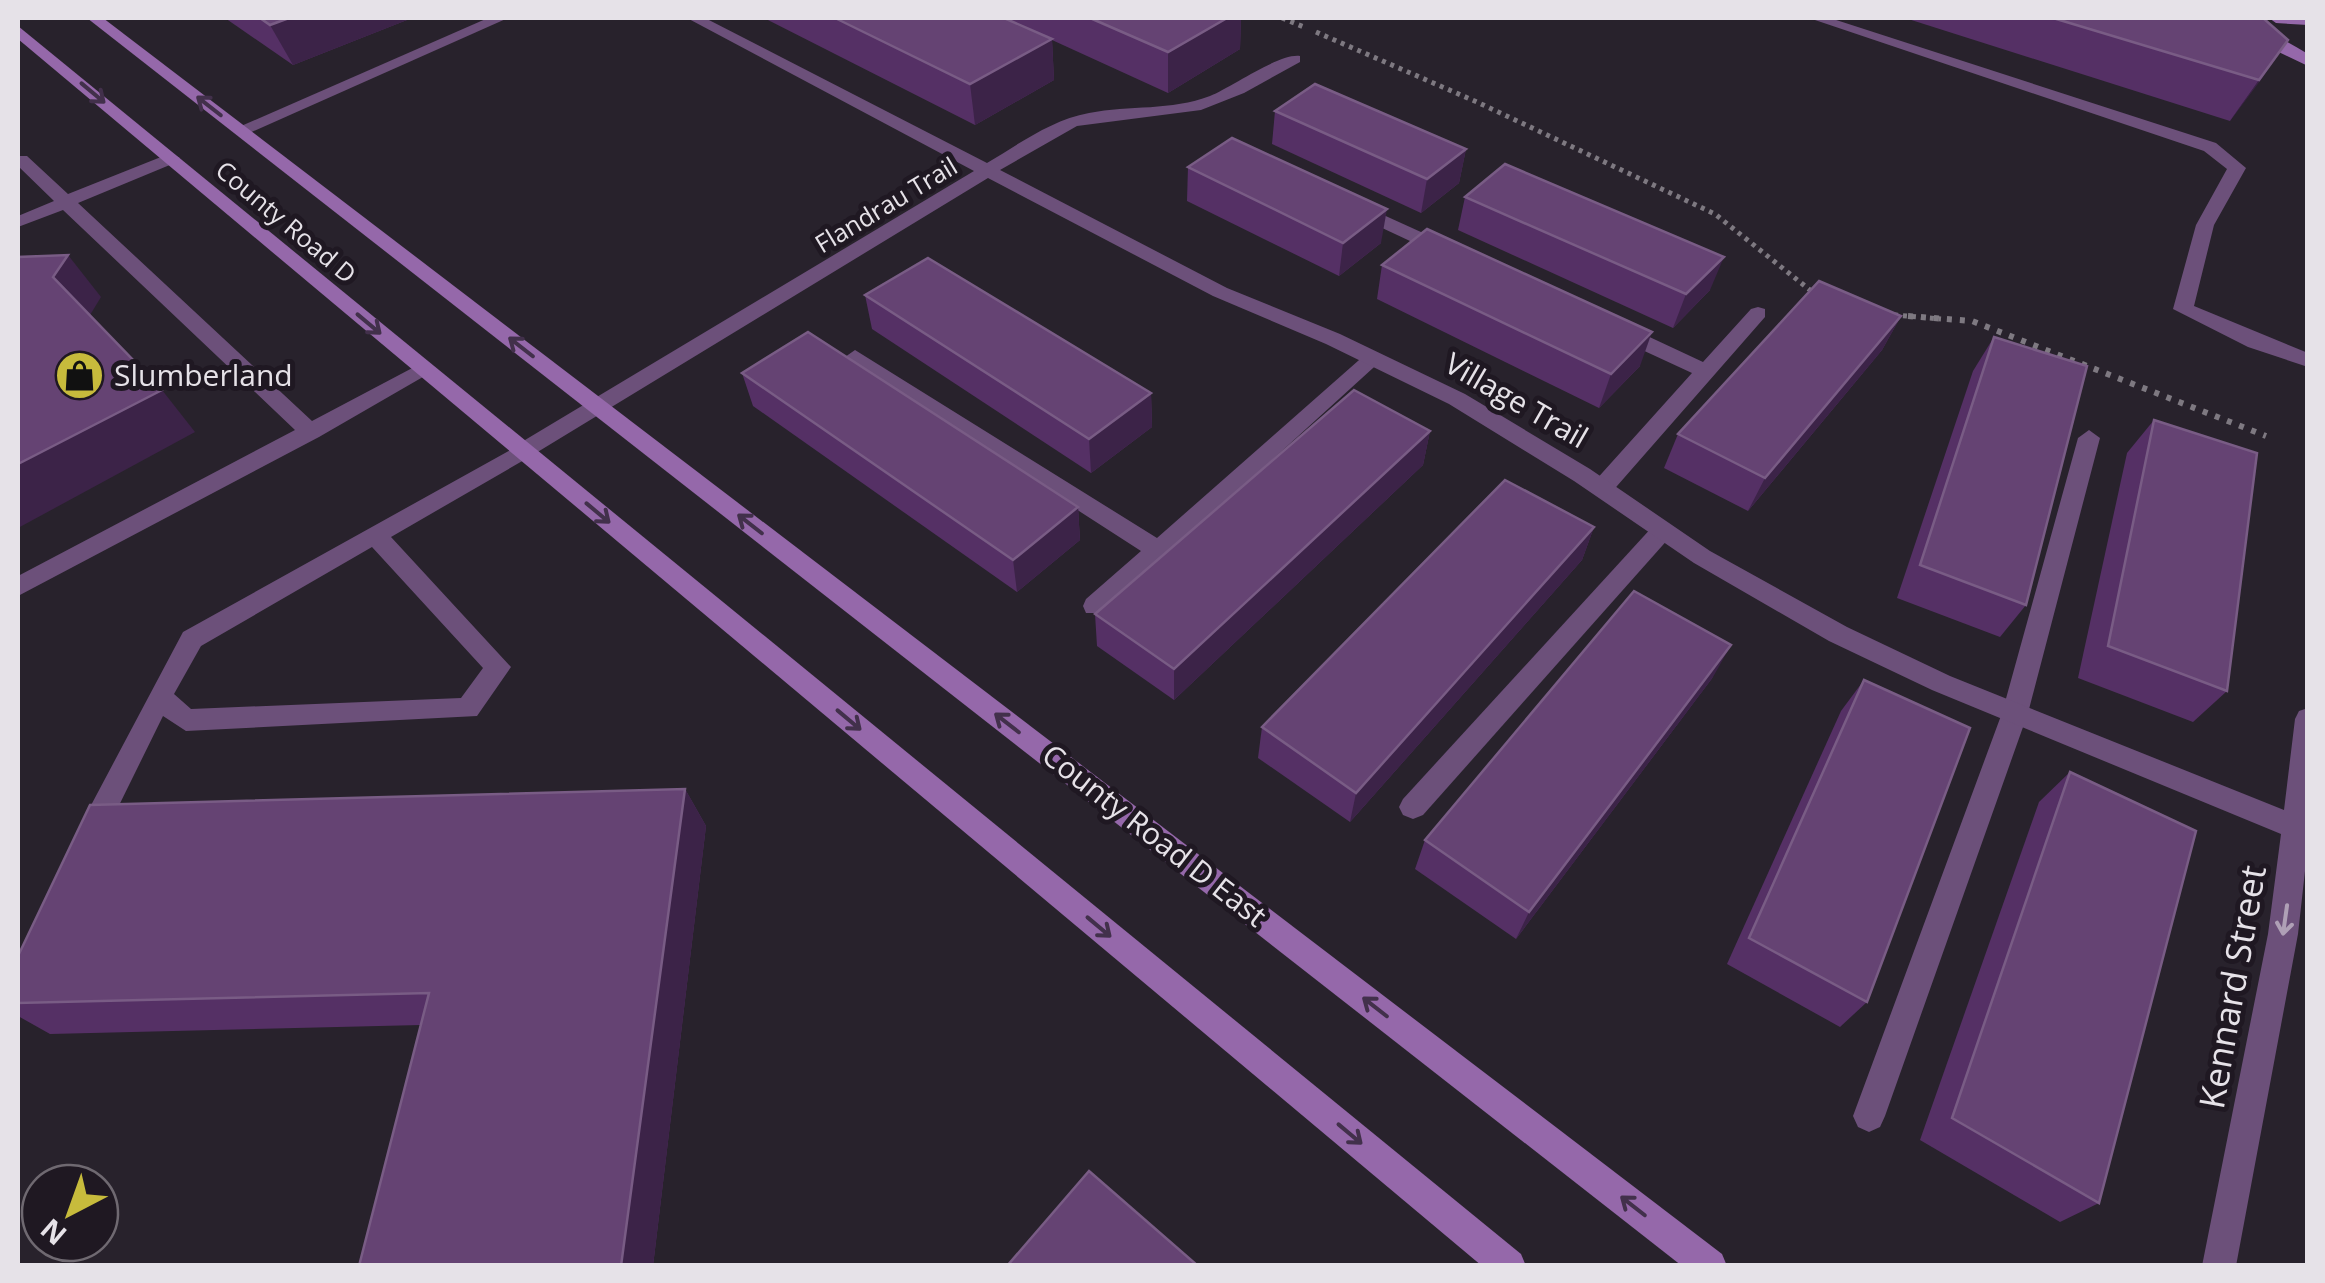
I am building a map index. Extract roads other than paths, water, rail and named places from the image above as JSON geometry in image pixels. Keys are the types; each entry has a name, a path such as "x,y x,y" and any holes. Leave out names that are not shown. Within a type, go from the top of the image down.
{"street":[{"name":"County Road D","path":"94,18 598,407"},
{"path":"241,130 500,18"},
{"name":"Village Trail","path":"694,18 1220,292 1374,358 1498,422 1662,530 1838,634 1941,683 2302,829"},
{"path":"1816,18 2210,147 2237,168 2205,225 2183,308 2255,342 2308,360"},
{"path":"2216,18 2263,35 2308,61"},
{"path":"2276,18 2308,20"},
{"name":"County Road D","path":"18,31 523,451"},
{"name":"Flandrau Trail","path":"79,858 159,696 192,639 598,407 1073,121 1108,113 1176,110 1221,100 1294,59"},
{"path":"18,222 171,158"},
{"path":"18,161 68,200 311,432"},
{"path":"1337,199 1460,257"},
{"path":"1602,488 1758,313"},
{"path":"1600,322 1706,371"},
{"path":"855,357 1158,550"},
{"path":"1095,606 1374,358"},
{"path":"18,587 426,370"},
{"name":"County Road D East","path":"598,407 1710,1266"},
{"path":"1869,1116 2015,713 2089,438"},
{"path":"523,451 1509,1266"},
{"path":"1413,807 1662,530"},
{"path":"159,696 186,720 468,708 498,667 375,535"},
{"name":"Kennard Street","path":"2219,1266 2302,829 2308,719"}],"place":[{"name":"Slumberland","path":"79,376"}]}
